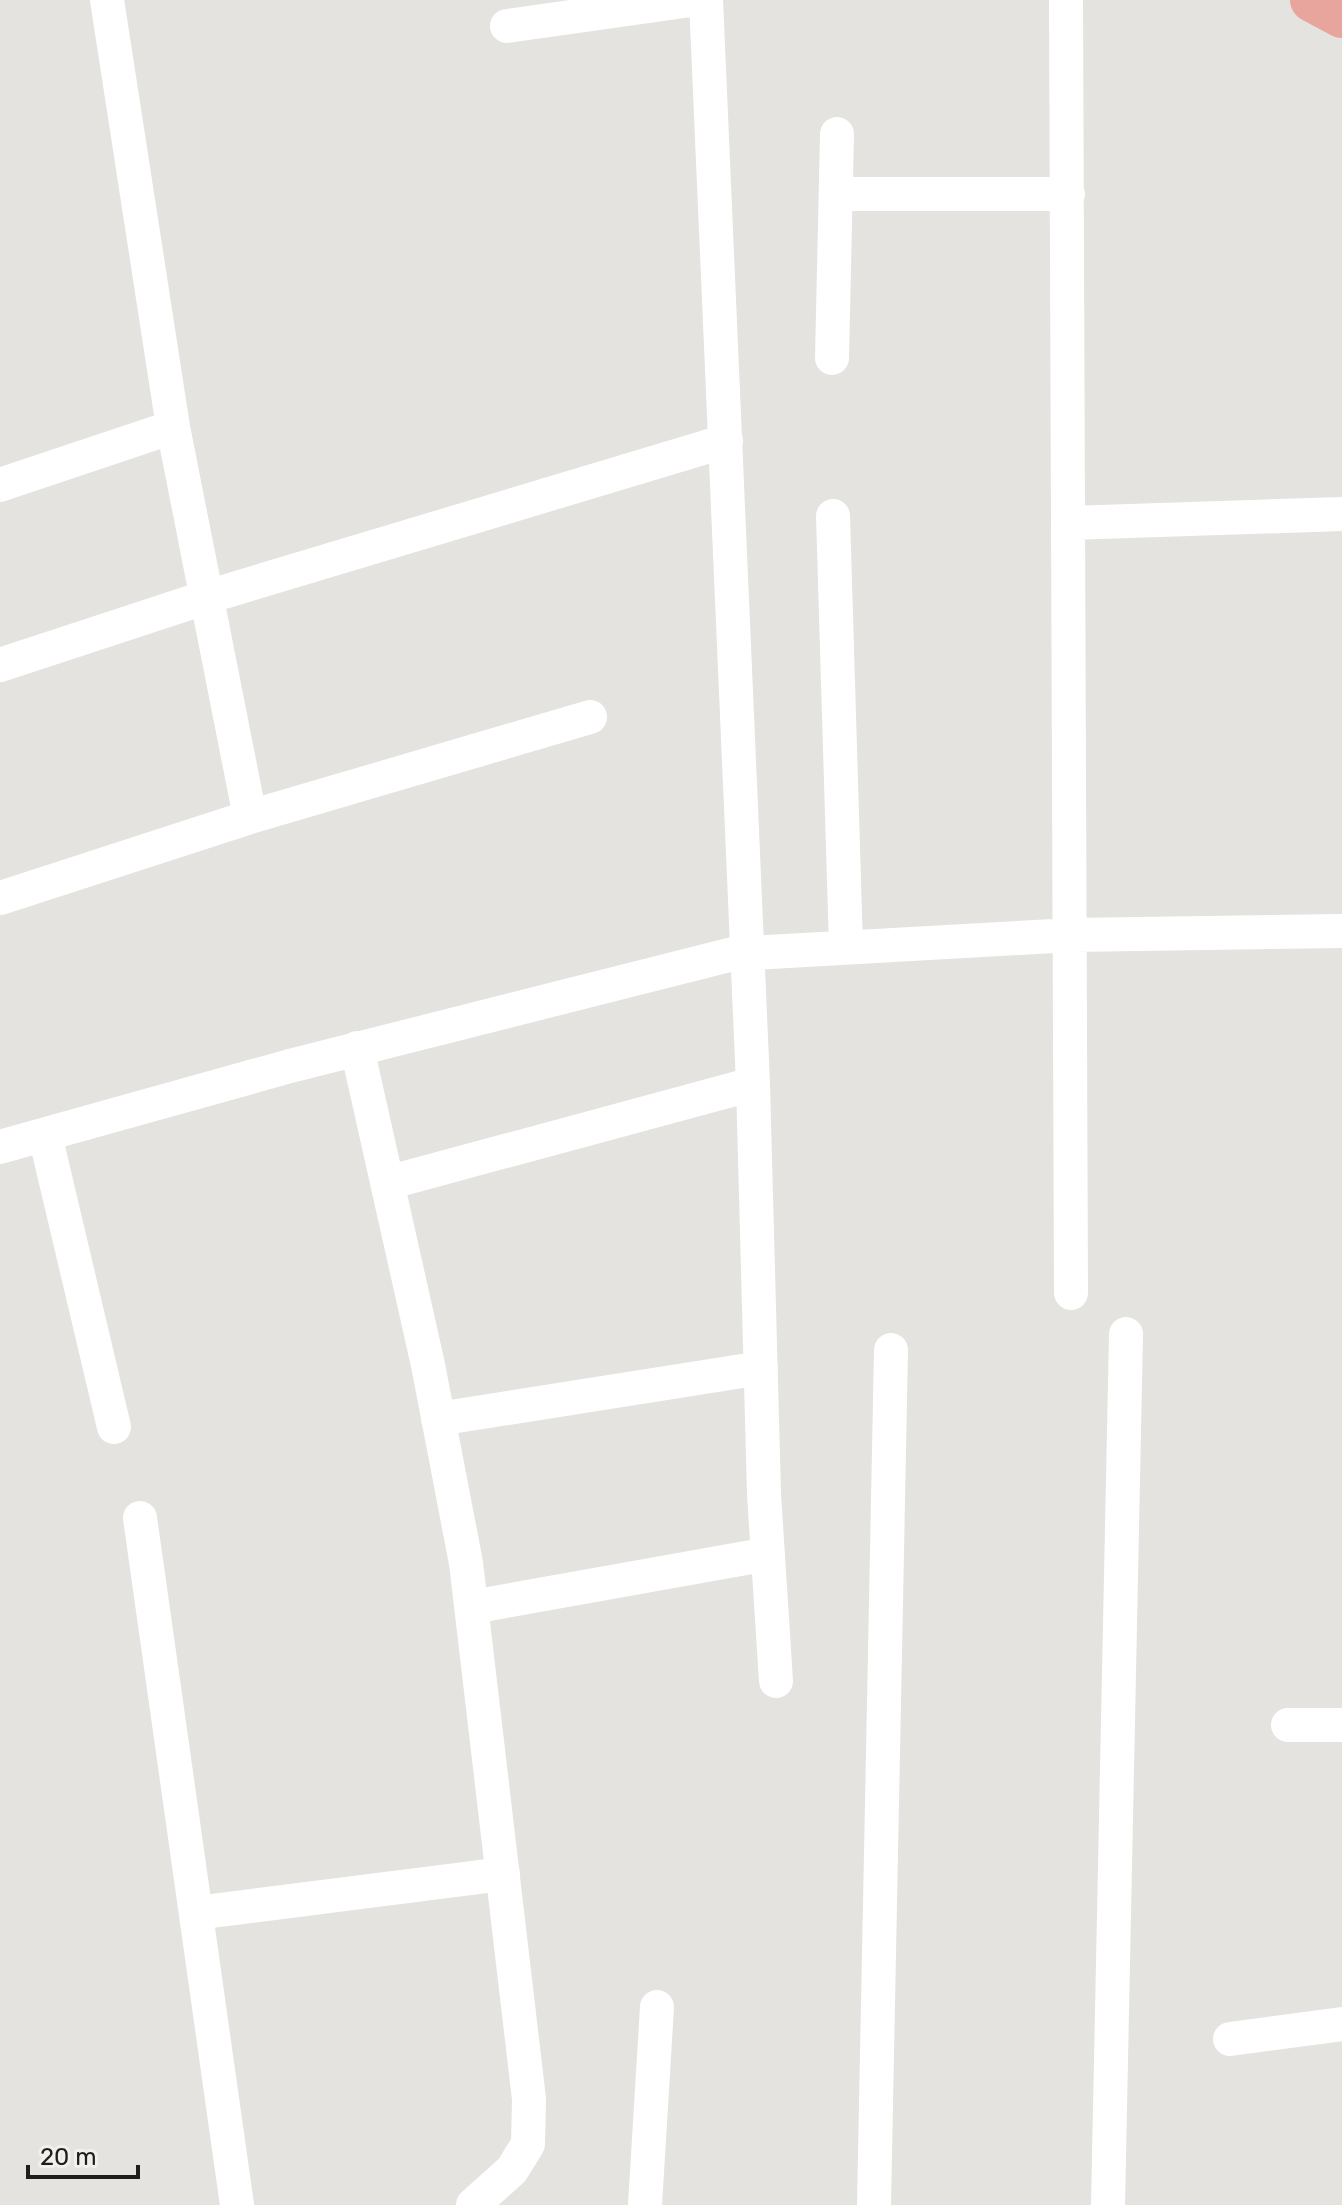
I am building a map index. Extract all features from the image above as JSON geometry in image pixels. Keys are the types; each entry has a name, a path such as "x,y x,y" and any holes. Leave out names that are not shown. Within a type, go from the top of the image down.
{"main road":[{"path":"1312,0 1342,16"}],"street":[{"path":"107,0 173,427 250,817"},
{"path":"507,26 691,0"},
{"path":"706,0 726,441 734,711 753,1084 768,1554 776,1681"},
{"path":"1066,0 1071,1293"},
{"path":"832,358 837,134"},
{"path":"836,194 1068,194"},
{"path":"0,485 173,427"},
{"path":"0,665 207,597 726,441"},
{"path":"1070,523 1342,514"},
{"path":"833,516 846,947"},
{"path":"0,898 250,817 590,717"},
{"path":"0,1147 357,1048 747,953 1072,935 1342,931"},
{"path":"357,1048 438,1419 472,1607 529,2099 528,2144 512,2170 473,2205"},
{"path":"387,1183 753,1084"},
{"path":"45,1135 114,1427"},
{"path":"1108,2205 1126,1334"},
{"path":"874,2205 891,1350"},
{"path":"438,1419 761,1368"},
{"path":"140,1518 237,2205"},
{"path":"472,1607 768,1554"},
{"path":"1288,1725 1342,1725"},
{"path":"196,1913 503,1874"},
{"path":"645,2205 657,2007"},
{"path":"1230,2039 1342,2024"}]}
